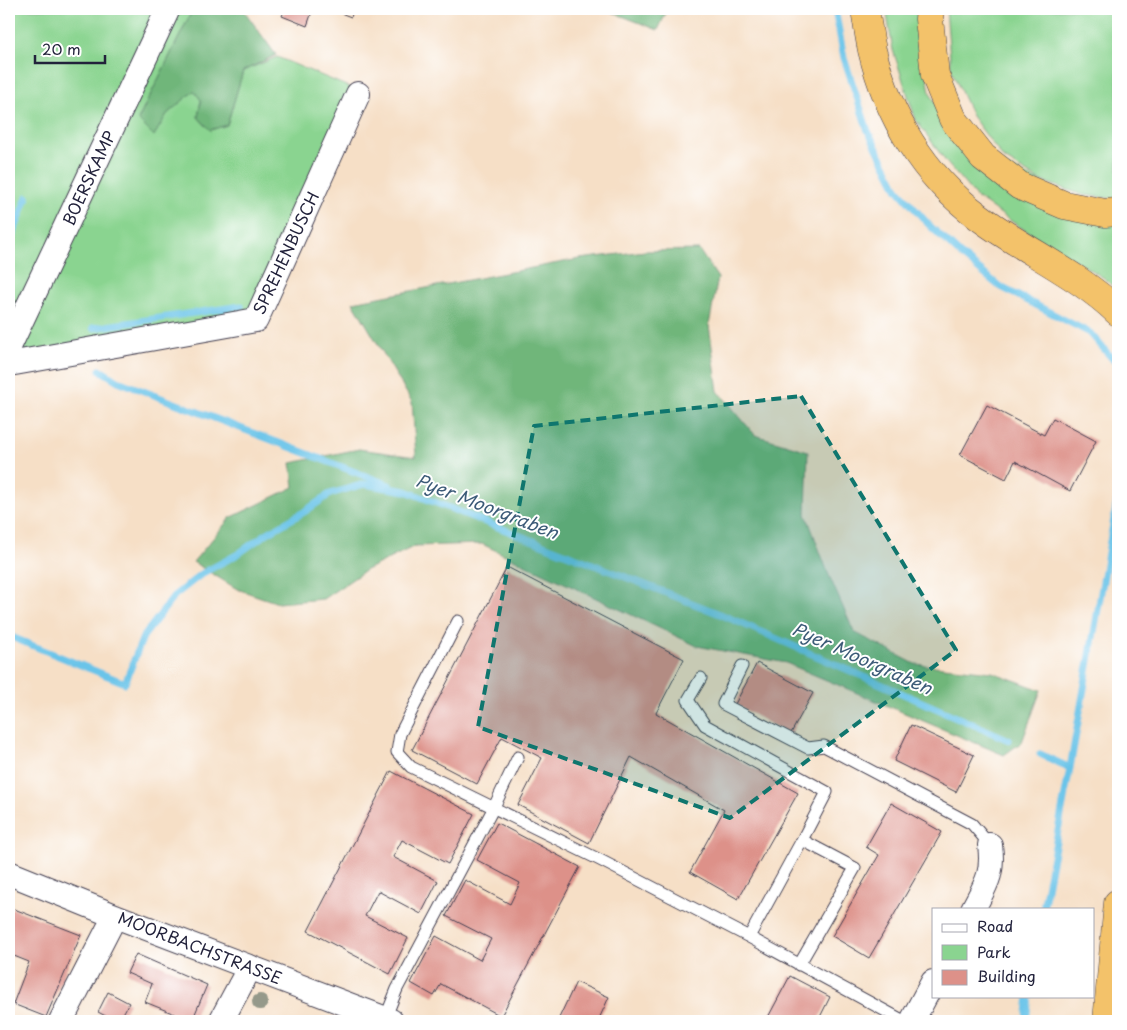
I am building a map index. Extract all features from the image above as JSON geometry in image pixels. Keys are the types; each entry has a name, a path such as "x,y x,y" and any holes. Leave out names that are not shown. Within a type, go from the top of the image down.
{"highway":[{"path":"865,9 872,50 887,99 911,146 941,183 978,216 1082,284 1118,312"},
{"path":"930,9 929,19 935,75 953,119 983,157 1020,186 1064,205 1105,213 1118,212"},
{"path":"1107,1021 1118,903"}],"street":[{"name":"BOERSKAMP","path":"9,347 168,9"},
{"name":"SPREHENBUSCH","path":"9,364 256,320 358,94"},
{"path":"974,908 987,882 992,862 990,845"},
{"name":"MOORBACHSTRASSE","path":"9,873 115,916 388,1020"},
{"path":"61,1021 115,916"},
{"path":"221,1021 250,966"},
{"path":"912,1021 932,984"}],"lane":[{"path":"458,621 400,734 397,752 411,767 493,809 598,858 904,1021"},
{"path":"742,666 723,704 808,748 824,746 972,824 990,845"},
{"path":"700,678 688,700 705,725 827,792 749,937"},
{"path":"388,1020 397,989 493,809 518,757"},
{"path":"798,965 855,868 802,840"}],"highlighted area":[{"path":"801,396 956,650 730,818 478,727 534,426"}],"green space":[{"path":"9,9 193,9 138,120 154,135 167,114 194,90 201,100 198,117 210,130 227,125 243,71 277,57 356,90 250,315 9,363"},
{"path":"193,9 243,9 276,55 243,71 227,125 210,130 198,117 201,100 194,91 167,114 154,136 138,120"},
{"path":"604,9 668,9 658,30"},
{"path":"886,9 916,9 930,93 956,141 1118,220 1118,291 1104,278 1020,227 976,197 947,163 916,120 893,50"},
{"path":"946,9 1118,9 1118,199 1083,195 1039,180 1003,158 972,116 951,69"},
{"path":"699,250 718,278 709,325 718,391 755,435 808,451 806,514 828,573 854,632 915,664 992,672 1041,690 1022,742 1004,755 786,663 697,646 482,544 415,546 366,570 323,599 278,603 237,589 193,562 230,518 294,487 291,463 359,449 416,457 412,402 353,302 579,259 645,251"}],"building":[{"path":"285,9 313,9 307,26 282,16"},
{"path":"330,9 354,9 351,17"},
{"path":"987,405 1044,435 1053,418 1096,441 1070,491 1015,461 1006,479 960,455"},
{"path":"507,567 684,659 656,713 798,793 738,899 690,872 724,810 631,757 589,843 518,805 542,758 502,737 477,784 412,750"},
{"path":"757,663 813,693 790,735 735,704"},
{"path":"911,725 974,755 956,792 894,761"},
{"path":"391,771 474,814 448,864 402,840 393,857 438,881 421,914 378,891 365,916 408,938 390,974 308,931"},
{"path":"891,803 942,832 869,958 832,936 879,855 866,847"},
{"path":"497,823 580,867 501,1016 441,984 434,996 411,983 436,936 480,960 491,939 446,916 465,880 510,904 520,883 477,860"},
{"path":"9,907 81,935 46,1017 13,1004 29,962 9,954"},
{"path":"136,954 207,985 192,1021 145,1002 152,984 127,973"},
{"path":"790,976 830,997 818,1021 766,1021"},
{"path":"576,982 609,997 598,1021 566,1021 559,1018"},
{"path":"108,992 129,1003 119,1021 115,1021 98,1012"}],"waterway":[{"path":"835,9 844,58 868,131 898,190 929,225 961,255 999,286 1090,333 1116,363 1118,371"},
{"path":"9,245 27,197"},
{"path":"93,328 241,306"},
{"path":"100,370 118,381 389,485"},
{"name":"Pyer Moorgraben","path":"9,636 125,683 143,637 175,595 203,573 238,554 330,494 364,484 406,491 720,614 1009,740"},
{"path":"1043,908 1118,496"},
{"name":"Pyer Moorgraben","path":"1040,754 1070,768"},
{"path":"1026,1021 1029,998"}]}
